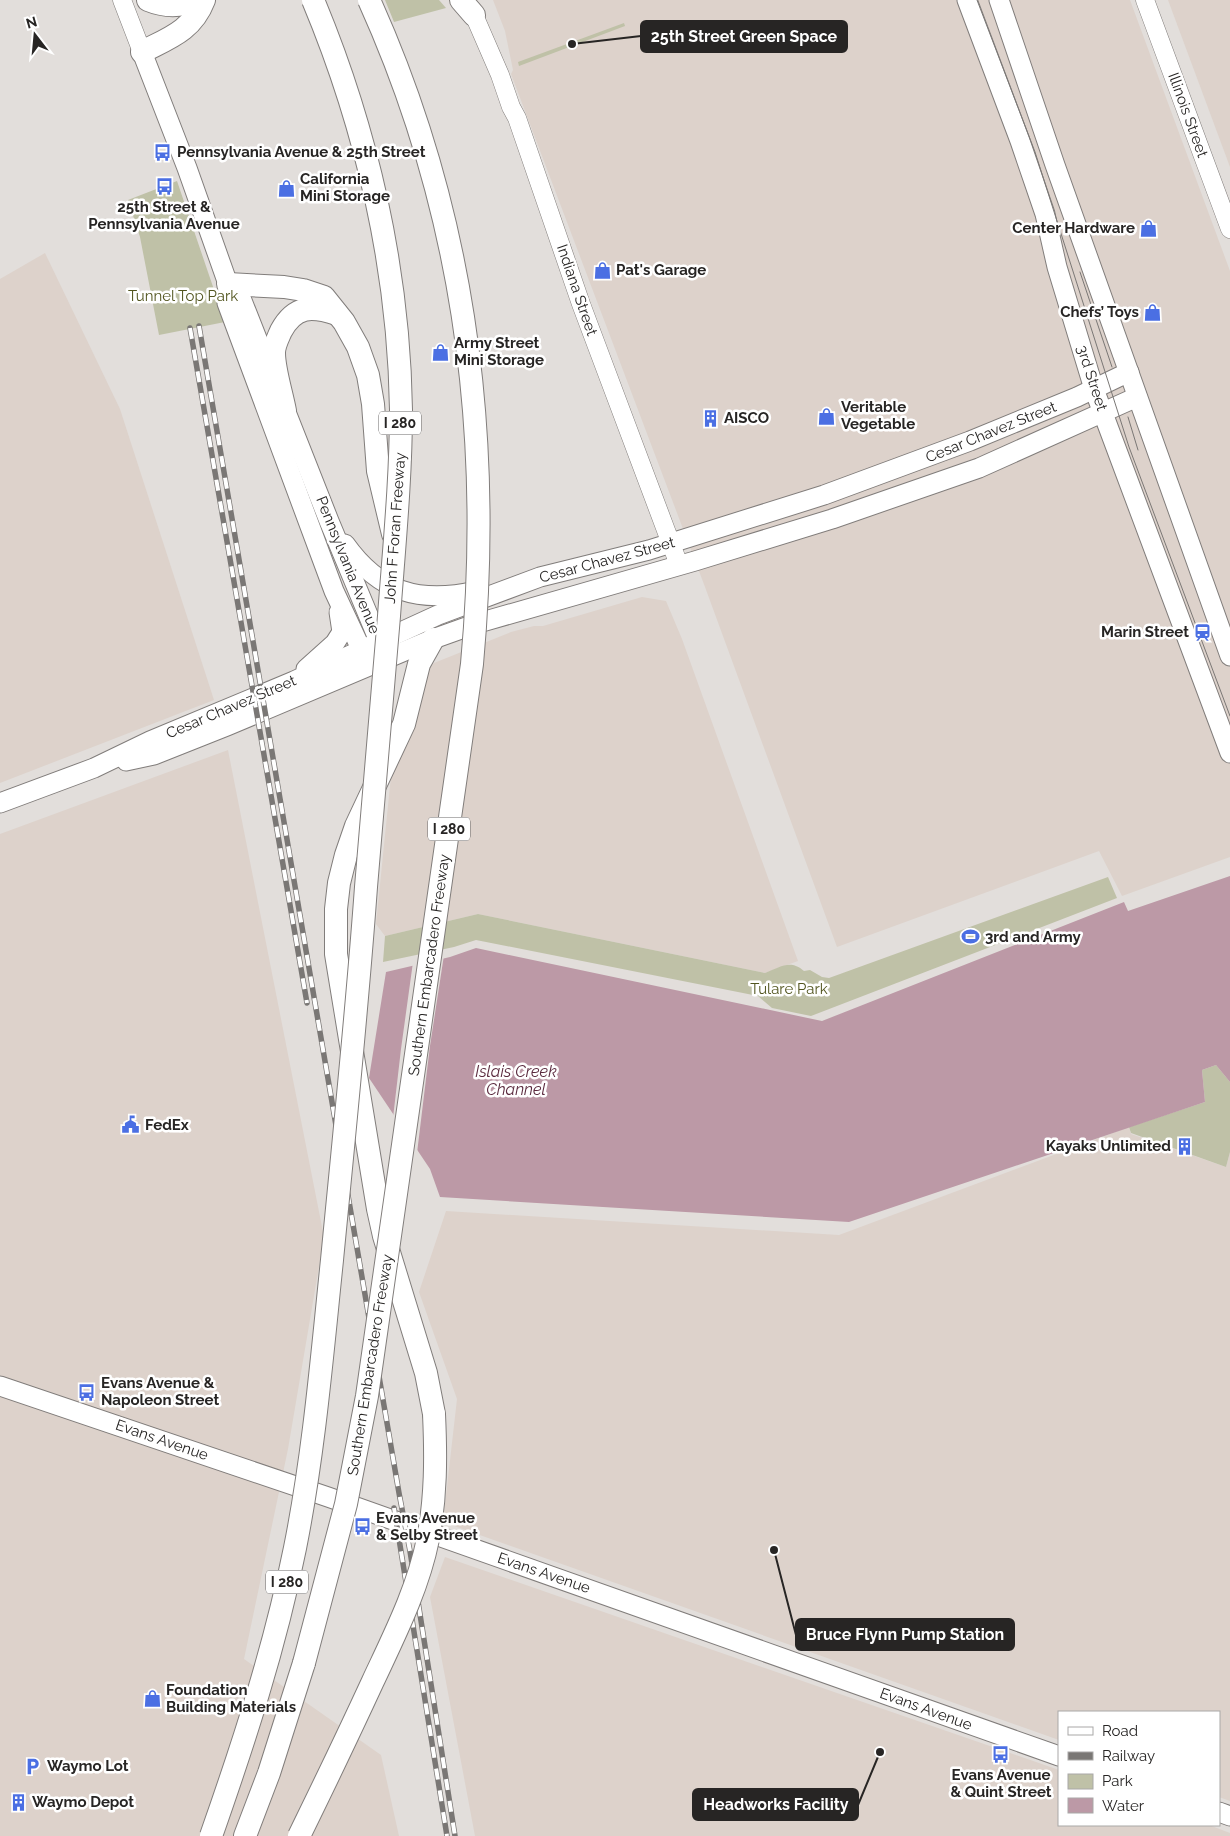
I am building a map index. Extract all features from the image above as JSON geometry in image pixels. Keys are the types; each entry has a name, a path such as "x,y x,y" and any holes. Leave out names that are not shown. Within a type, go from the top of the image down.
{"highway":[{"path":"148,0 160,5 173,6 197,0"},
{"path":"142,52 178,35 191,23 204,0"},
{"name":"John F Foran Freeway","path":"211,1836 258,1695 277,1626 295,1548 319,1389 356,1018 400,460 401,407 392,299 374,191 357,120 337,58 314,0"},
{"name":"Southern Embarcadero Freeway","path":"245,1836 272,1765 304,1663 333,1557 357,1450 375,1342 472,664 477,613 479,552 478,454 469,354 459,290 436,183 420,131 400,72 369,0"},
{"path":"228,284 303,290 324,297 342,318 358,347 368,375 373,404 378,471 395,542"},
{"path":"285,411 274,353 276,340 286,322 295,314 307,309 319,308 342,318"},
{"path":"299,1836 396,1632 416,1581 427,1541 434,1501 436,1458 434,1414 426,1374 384,1236 378,1209 336,954 336,909 339,884 346,855 356,826 404,724 419,664 433,638"},
{"path":"373,651 393,700 395,743"}],"main road":[{"name":"Pennsylvania Avenue","path":"122,0 187,168 228,284 227,303 334,591 373,651"},
{"name":"3rd Street","path":"967,0 1020,141 1045,214 1057,268 1094,389 1230,753"},
{"path":"1000,0 1054,165 1230,656"},
{"name":"Illinois Street","path":"1145,0 1230,230"},
{"name":"Indiana Street","path":"467,7 500,75 510,106 517,118 581,304 679,565"},
{"name":"Pennsylvania Avenue","path":"228,284 241,298 329,521 373,651"},
{"name":"Cesar Chavez Street","path":"94,768 154,755 373,651 438,615 540,577 670,543 824,495 970,441 1094,389 1129,372"},
{"name":"Cesar Chavez Street","path":"0,803 94,768 150,741 294,681 373,651 433,638 482,621 832,519 979,468 1137,397"},
{"path":"329,521 354,556 370,573 397,589 422,596 452,597 540,577"},
{"path":"294,681 335,643 342,632 334,591"},
{"name":"Evans Avenue","path":"0,1386 328,1496 1058,1756"}],"shaded area":[{"path":"493,0 1130,0 1230,271 1230,857 1122,896 1099,851 837,947 705,587 511,74 513,70 505,31"},
{"path":"1168,0 1230,0 1230,167"},
{"path":"45,253 120,409 214,700 0,783 0,279"},
{"path":"642,597 666,601 682,639 798,961 765,973 478,914 385,936 376,924 391,776 424,674 434,663 511,632 534,626 543,626"},
{"path":"228,750 324,1237 288,1449 244,1659 381,1755 399,1836 0,1836 0,834"},
{"path":"1129,1127 1131,1134 1226,1167 1230,1152 1230,1801 1220,1797 1220,1711 1058,1711 1058,1740 443,1522 457,1399 419,1292 446,1211 839,1235"},
{"path":"445,1557 1058,1770 1058,1826 1212,1826 1230,1833 1230,1836 475,1836 430,1597"}],"green space":[{"path":"385,0 439,0 446,8 394,22"},
{"path":"624,23 625,26 519,66 518,62"},
{"name":"Tunnel Top Park","path":"177,181 225,322 159,335 140,237 128,200"},
{"name":"Tulare Park","path":"1108,877 1117,898 811,1016 772,1008 758,996 476,940 454,947 383,962 385,936 478,914 765,973 785,965 794,965 804,971 810,970 822,977 829,978"},
{"path":"1216,1065 1230,1082 1230,1152 1226,1167 1131,1133 1129,1127 1205,1102 1202,1070"}],"water":[{"name":"Islais Creek Channel","path":"1230,876 1230,1082 1216,1065 1202,1070 1205,1102 849,1222 440,1197 430,1169 369,1078 386,972 450,957 476,948 822,1021 1124,902 1128,911"}],"pier":[{"path":"444,955 430,1046 417,1153 393,1118 401,1049 413,962"}],"tram line":[{"path":"977,0 1035,152 1129,447 1230,716"},
{"path":"1080,272 1112,367"},
{"path":"1128,417 1138,450"}],"railway":[{"path":"199,326 410,1551 455,1836"},
{"path":"190,328 307,1003"},
{"path":"394,1508 447,1836"}],"place":[{"name":"25th Street Green Space","path":"572,44"},
{"name":"Pennsylvania Avenue & 25th Street","path":"163,152"},
{"name":"25th Street & Pennsylvania Avenue","path":"164,186"},
{"name":"California Mini Storage","path":"286,188"},
{"name":"Center Hardware","path":"1149,228"},
{"name":"Pat's Garage","path":"602,270"},
{"name":"Chefs’ Toys","path":"1153,312"},
{"name":"Army Street Mini Storage","path":"440,352"},
{"name":"Veritable Vegetable","path":"827,416"},
{"name":"AISCO","path":"710,418"},
{"name":"Marin Street","path":"1203,632"},
{"name":"3rd and Army","path":"971,937"},
{"name":"FedEx","path":"131,1125"},
{"name":"Kayaks Unlimited","path":"1185,1146"},
{"name":"Evans Avenue & Napoleon Street","path":"87,1392"},
{"name":"Evans Avenue & Selby Street","path":"362,1527"},
{"name":"Bruce Flynn Pump Station","path":"774,1550"},
{"name":"Foundation Building Materials","path":"152,1699"},
{"name":"Headworks Facility","path":"880,1752"},
{"name":"Evans Avenue & Quint Street","path":"1001,1754"},
{"name":"Waymo Lot","path":"33,1766"},
{"name":"Waymo Depot","path":"18,1802"}]}
